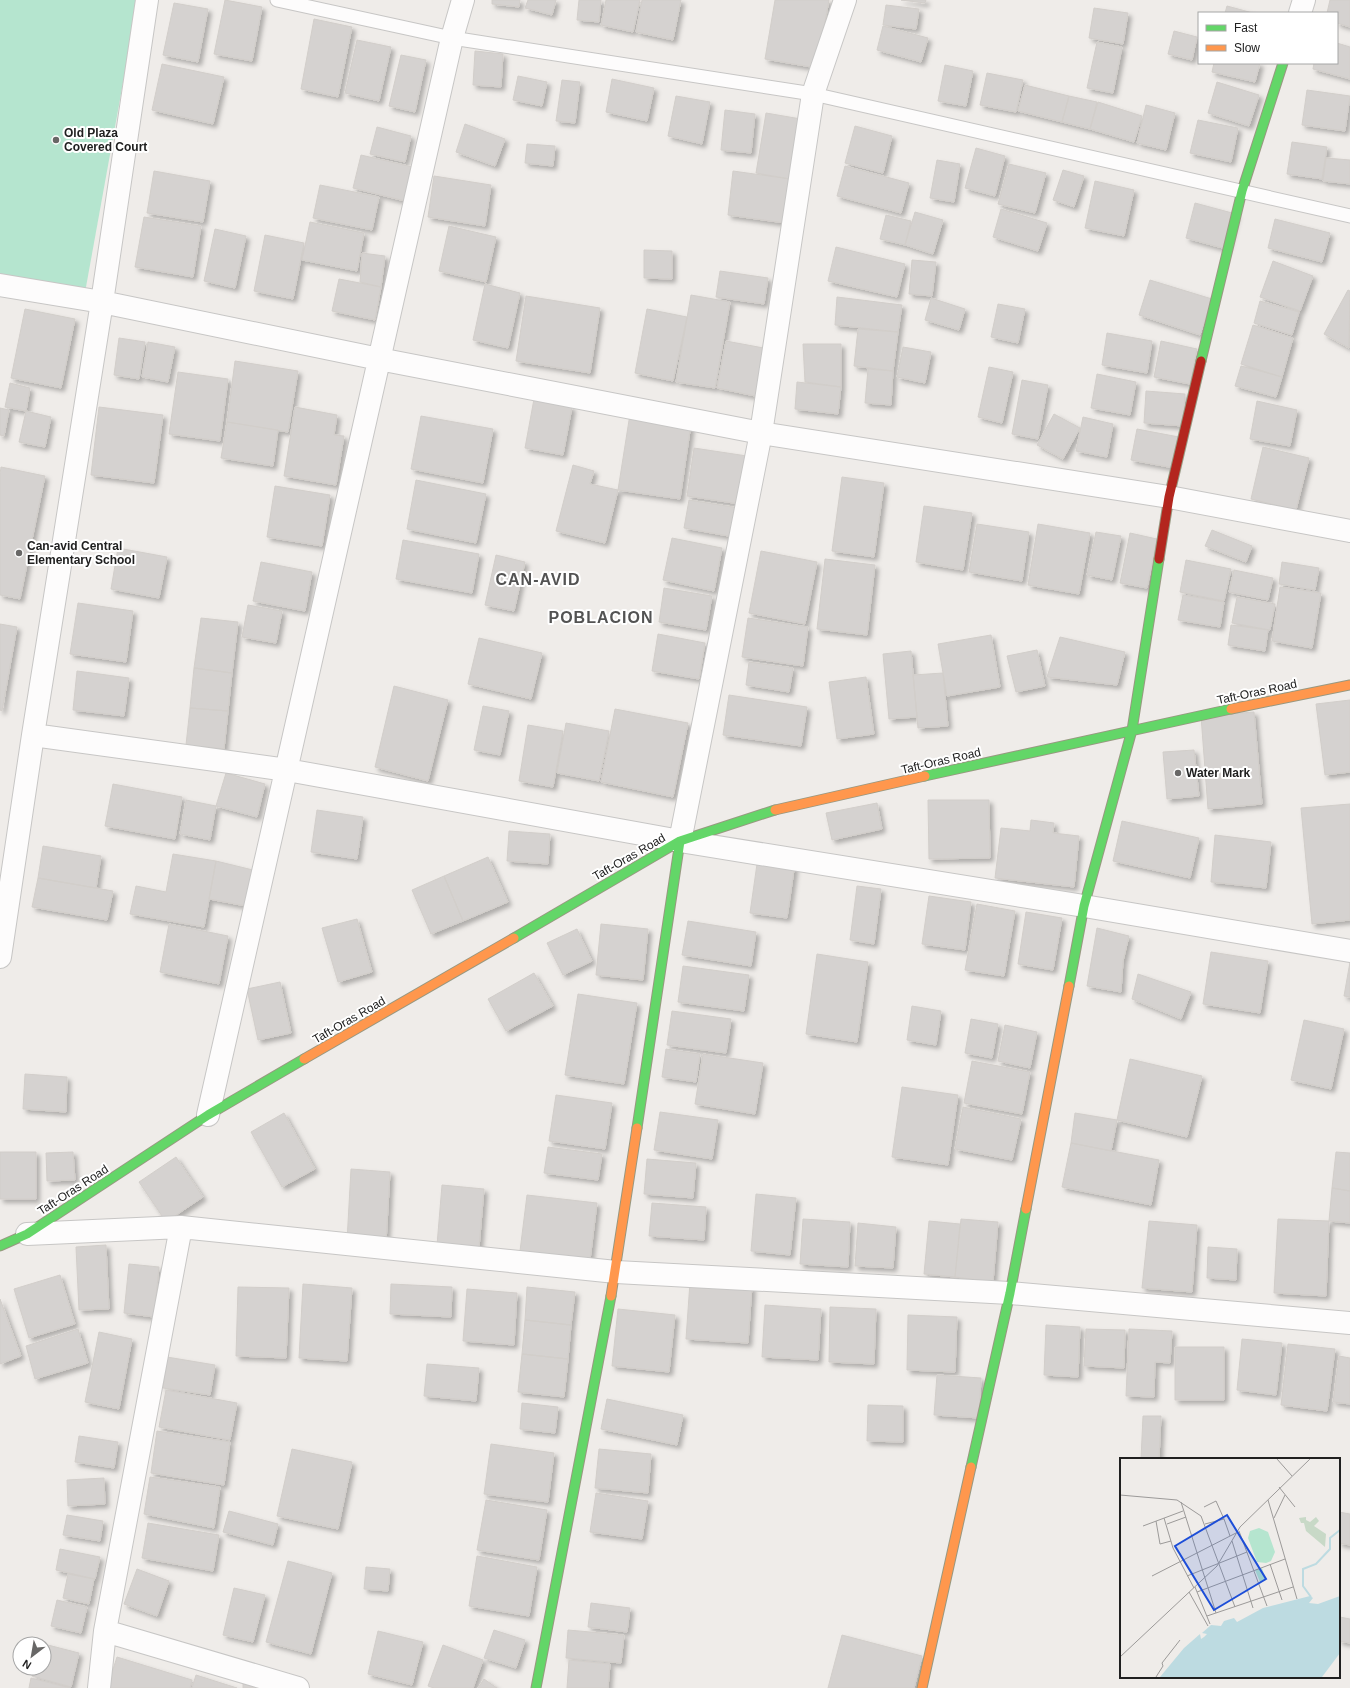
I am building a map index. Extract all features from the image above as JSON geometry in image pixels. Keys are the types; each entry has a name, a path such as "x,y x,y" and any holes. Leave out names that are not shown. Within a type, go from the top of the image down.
{"street":[{"path":"0,957 33,735 102,302 147,0"},
{"path":"208,1116 452,38 463,0"},
{"path":"536,1688 616,1272 680,841 761,433 813,94 845,0"},
{"path":"1300,12 1304,0"},
{"path":"922,1688 1010,1293 1084,906 1132,730 1168,497 1242,191 1284,64"},
{"path":"0,285 102,302 379,359 761,433 1168,497 1350,531"},
{"name":"Taft-Oras Road","path":"0,1246 27,1234 208,1116 680,841 780,809 1132,730 1350,685"},
{"path":"33,735 287,770 680,841 1084,906 1350,951"},
{"path":"99,1688 105,1631 181,1227"},
{"path":"27,1234 181,1227 616,1272 1010,1293 1350,1323"},
{"path":"105,1631 298,1688"}],"lane":[{"path":"277,0 452,38 813,94 1350,216"}],"green space":[{"name":"Old Plaza Covered Court","path":"0,0 138,0 84,298 0,280"}],"building":[{"path":"225,0 262,7 252,61 214,54"},
{"path":"492,0 520,0 519,7 492,4"},
{"path":"528,0 556,0 552,15 525,8"},
{"path":"579,0 601,0 599,22 577,20"},
{"path":"606,0 640,0 633,32 601,25"},
{"path":"642,0 681,0 673,40 636,32"},
{"path":"775,0 829,0 817,68 765,59"},
{"path":"901,0 926,0 925,3"},
{"path":"1330,0 1350,0 1350,27 1338,23 1338,12 1327,12"},
{"path":"174,3 208,9 198,62 163,55"},
{"path":"886,5 919,9 916,29 883,25"},
{"path":"1227,6 1249,12 1225,12"},
{"path":"1094,8 1128,13 1123,44 1089,38"},
{"path":"314,19 352,27 338,97 301,89"},
{"path":"883,26 928,38 921,62 877,50"},
{"path":"1174,31 1197,37 1192,60 1168,54"},
{"path":"357,40 391,47 379,101 345,93"},
{"path":"1097,42 1122,47 1113,93 1087,88"},
{"path":"1338,43 1350,47 1350,79 1313,69 1314,64 1338,64"},
{"path":"475,51 503,54 501,87 473,85"},
{"path":"401,55 426,60 415,112 389,106"},
{"path":"162,64 224,77 213,124 152,110"},
{"path":"1214,64 1260,64 1255,82 1212,72"},
{"path":"945,65 973,71 966,106 938,101"},
{"path":"987,73 1023,80 1016,112 980,105"},
{"path":"518,76 547,82 542,106 513,100"},
{"path":"612,79 654,88 647,121 606,112"},
{"path":"562,80 580,82 575,123 556,121"},
{"path":"1217,82 1259,95 1249,126 1208,113"},
{"path":"1025,85 1069,96 1062,122 1018,111"},
{"path":"1307,90 1350,96 1345,131 1302,125"},
{"path":"676,96 710,102 702,144 668,136"},
{"path":"1069,96 1097,102 1090,129 1062,122"},
{"path":"1098,102 1142,116 1134,142 1090,129"},
{"path":"1146,105 1175,113 1166,150 1137,143"},
{"path":"725,110 755,114 751,153 721,150"},
{"path":"766,113 801,119 790,179 756,173"},
{"path":"1198,120 1238,128 1231,162 1190,153"},
{"path":"465,124 505,139 495,166 456,152"},
{"path":"855,126 892,136 883,173 845,163"},
{"path":"377,127 411,136 405,162 370,154"},
{"path":"1292,142 1327,147 1322,179 1287,174"},
{"path":"527,144 555,146 553,166 525,163"},
{"path":"976,148 1005,156 995,196 965,188"},
{"path":"361,155 413,167 405,201 353,188"},
{"path":"1326,158 1350,160 1350,184 1323,181"},
{"path":"937,160 960,164 954,202 930,198"},
{"path":"1009,164 1046,173 1035,213 998,204"},
{"path":"845,166 909,183 901,213 837,196"},
{"path":"1063,170 1084,176 1074,207 1053,200"},
{"path":"154,171 210,181 203,222 147,213"},
{"path":"733,171 790,179 785,223 728,215"},
{"path":"434,176 491,185 485,226 428,217"},
{"path":"1095,181 1134,190 1124,236 1085,228"},
{"path":"320,185 379,197 372,230 313,218"},
{"path":"1195,203 1236,214 1226,249 1186,238"},
{"path":"1001,209 1047,223 1038,251 993,237"},
{"path":"915,212 943,220 933,254 905,245"},
{"path":"886,215 911,221 905,245 880,239"},
{"path":"144,217 201,226 193,277 135,267"},
{"path":"1275,219 1330,233 1322,262 1268,248"},
{"path":"310,222 364,233 357,271 302,260"},
{"path":"449,226 496,237 486,282 439,271"},
{"path":"215,229 246,236 235,288 204,281"},
{"path":"265,235 304,243 293,299 254,291"},
{"path":"836,247 905,264 897,297 828,281"},
{"path":"644,250 672,251 672,279 644,278"},
{"path":"362,253 385,256 381,287 360,282"},
{"path":"912,260 936,262 932,296 909,294"},
{"path":"1273,261 1313,276 1300,311 1260,297"},
{"path":"720,271 768,278 764,304 716,297"},
{"path":"339,279 381,287 375,320 332,311"},
{"path":"1150,280 1212,299 1200,335 1139,315"},
{"path":"485,284 520,293 508,348 473,340"},
{"path":"1348,290 1350,291 1349,348 1324,334"},
{"path":"691,295 730,302 715,388 676,382"},
{"path":"526,296 600,308 590,373 516,361"},
{"path":"837,297 902,305 898,332 835,325"},
{"path":"931,298 965,309 959,330 925,320"},
{"path":"1260,301 1299,312 1292,335 1254,323"},
{"path":"998,304 1025,309 1018,343 991,337"},
{"path":"25,309 75,319 61,388 11,378"},
{"path":"647,309 687,317 673,381 635,373"},
{"path":"1253,325 1293,338 1282,377 1241,364"},
{"path":"858,329 898,332 893,371 854,366"},
{"path":"1107,333 1152,341 1147,373 1102,365"},
{"path":"119,338 145,342 139,379 114,375"},
{"path":"726,341 769,349 760,397 717,388"},
{"path":"1161,341 1197,349 1190,384 1154,377"},
{"path":"148,342 175,347 168,382 142,377"},
{"path":"803,344 841,344 841,387 805,382"},
{"path":"903,347 931,352 925,383 897,377"},
{"path":"235,361 298,371 288,432 227,422"},
{"path":"1241,366 1282,377 1276,397 1235,386"},
{"path":"989,367 1013,372 1002,423 978,417"},
{"path":"868,369 893,371 891,405 865,403"},
{"path":"178,372 228,379 220,441 169,434"},
{"path":"1097,374 1136,382 1130,415 1091,408"},
{"path":"1022,380 1048,385 1038,439 1012,434"},
{"path":"797,382 841,387 838,414 795,409"},
{"path":"10,383 30,388 26,411 5,407"},
{"path":"1146,391 1185,394 1183,426 1144,423"},
{"path":"534,399 572,407 563,455 525,448"},
{"path":"1257,401 1297,410 1290,446 1250,439"},
{"path":"99,407 163,415 154,483 91,475"},
{"path":"295,407 337,415 334,435 344,436 336,485 284,476"},
{"path":"0,408 9,410 4,436 0,435"},
{"path":"26,411 51,417 45,447 19,442"},
{"path":"630,414 691,424 680,499 618,490"},
{"path":"1054,414 1080,428 1063,459 1037,445"},
{"path":"421,416 493,429 483,483 411,469"},
{"path":"1083,417 1113,424 1107,457 1076,451"},
{"path":"227,422 278,430 273,466 221,458"},
{"path":"1137,429 1179,437 1174,468 1131,460"},
{"path":"1263,447 1309,458 1296,510 1251,499"},
{"path":"694,448 747,456 740,504 687,496"},
{"path":"573,465 594,471 590,484 618,490 605,543 556,531"},
{"path":"1,467 45,476 20,599 0,595"},
{"path":"842,477 884,483 874,557 832,551"},
{"path":"416,480 486,494 476,543 407,529"},
{"path":"275,486 330,495 322,546 267,537"},
{"path":"689,500 739,508 734,537 684,528"},
{"path":"924,506 972,513 963,570 916,562"},
{"path":"977,524 1029,532 1022,581 969,572"},
{"path":"1038,524 1090,533 1079,594 1028,585"},
{"path":"1212,530 1252,546 1246,562 1205,546"},
{"path":"1096,532 1121,536 1112,580 1087,575"},
{"path":"1130,533 1157,539 1147,588 1120,583"},
{"path":"672,538 722,548 714,591 663,580"},
{"path":"403,540 479,554 472,593 396,579"},
{"path":"118,548 167,557 159,598 111,589"},
{"path":"761,551 817,562 805,624 749,613"},
{"path":"496,555 525,562 514,611 485,605"},
{"path":"825,559 875,565 867,635 817,629"},
{"path":"1186,560 1231,569 1224,601 1180,592"},
{"path":"261,562 312,572 305,611 253,601"},
{"path":"1282,562 1319,568 1315,590 1279,584"},
{"path":"1234,570 1273,578 1268,600 1229,592"},
{"path":"1280,587 1321,593 1312,648 1272,641"},
{"path":"664,588 712,596 706,630 659,622"},
{"path":"1183,595 1224,602 1220,627 1178,620"},
{"path":"1237,597 1275,604 1270,630 1232,623"},
{"path":"78,603 133,611 126,662 70,654"},
{"path":"248,605 282,611 276,643 242,637"},
{"path":"201,618 238,622 232,673 194,668"},
{"path":"748,618 808,627 803,666 742,657"},
{"path":"0,624 17,627 2,711 0,710"},
{"path":"1231,625 1268,630 1265,651 1228,645"},
{"path":"658,634 705,643 699,679 652,671"},
{"path":"991,635 1000,687 947,696 938,644"},
{"path":"1060,637 1125,652 1117,685 1047,677"},
{"path":"479,638 542,653 531,699 468,684"},
{"path":"1037,650 1045,686 1016,692 1007,656"},
{"path":"911,651 917,717 889,719 883,654"},
{"path":"749,662 793,668 789,692 746,685"},
{"path":"194,668 232,673 228,711 190,708"},
{"path":"77,671 129,678 124,716 73,710"},
{"path":"943,673 948,726 918,728 913,675"},
{"path":"866,677 874,734 837,739 829,682"},
{"path":"394,686 448,700 428,781 375,767"},
{"path":"729,695 807,707 801,746 723,735"},
{"path":"1350,700 1350,772 1325,775 1316,704"},
{"path":"483,706 509,711 500,755 474,750"},
{"path":"190,708 228,711 224,749 186,745"},
{"path":"615,709 688,723 673,797 601,782"},
{"path":"1254,712 1262,804 1208,809 1201,716"},
{"path":"566,723 609,731 599,781 557,773"},
{"path":"528,725 563,731 553,787 519,781"},
{"path":"1194,750 1199,796 1167,799 1163,752"},
{"path":"226,773 265,784 257,817 216,806"},
{"path":"113,784 182,797 175,839 105,826"},
{"path":"186,800 216,806 210,840 180,834"},
{"path":"928,800 989,800 990,858 929,859"},
{"path":"877,803 882,829 832,840 826,813"},
{"path":"1350,804 1350,920 1312,924 1301,808"},
{"path":"317,810 363,817 357,859 311,852"},
{"path":"1031,820 1054,823 1053,833 1079,836 1074,887 995,878 1001,828 1030,831"},
{"path":"1122,821 1199,838 1190,878 1113,861"},
{"path":"509,831 550,834 548,864 507,861"},
{"path":"1215,835 1271,842 1266,888 1211,882"},
{"path":"43,846 101,856 96,888 38,878"},
{"path":"173,854 216,861 204,927 130,914 136,886 166,892"},
{"path":"488,857 508,902 463,921 444,876"},
{"path":"758,857 795,863 787,918 750,913"},
{"path":"216,861 253,870 246,906 209,899"},
{"path":"444,876 463,921 431,934 412,890"},
{"path":"38,878 113,891 107,920 32,907"},
{"path":"857,886 881,889 874,944 850,940"},
{"path":"929,896 971,902 965,950 922,944"},
{"path":"977,904 1015,911 1004,976 965,970"},
{"path":"1026,912 1062,918 1053,970 1018,964"},
{"path":"357,919 372,972 338,982 322,928"},
{"path":"688,921 756,932 751,966 682,955"},
{"path":"169,924 228,936 219,984 160,972"},
{"path":"601,924 648,929 643,980 596,975"},
{"path":"1097,928 1129,936 1123,961 1121,992 1087,986"},
{"path":"577,929 592,961 563,975 547,943"},
{"path":"1211,952 1268,961 1260,1013 1203,1004"},
{"path":"817,954 868,962 857,1042 806,1034"},
{"path":"1350,962 1350,997 1344,996"},
{"path":"683,966 749,975 744,1011 678,1002"},
{"path":"534,973 553,1006 506,1031 488,999"},
{"path":"1138,974 1191,992 1181,1019 1132,999"},
{"path":"280,982 291,1033 258,1040 247,989"},
{"path":"578,994 637,1003 624,1084 565,1075"},
{"path":"912,1006 941,1011 936,1045 907,1040"},
{"path":"672,1011 731,1019 726,1053 667,1045"},
{"path":"971,1019 998,1024 992,1058 965,1053"},
{"path":"1304,1020 1344,1029 1331,1089 1291,1080"},
{"path":"1005,1025 1037,1032 1030,1068 998,1061"},
{"path":"666,1049 700,1054 696,1082 662,1077"},
{"path":"703,1054 763,1063 755,1114 695,1104"},
{"path":"1130,1059 1202,1076 1187,1137 1117,1120"},
{"path":"972,1061 1030,1072 1022,1114 964,1103"},
{"path":"25,1074 67,1077 66,1112 23,1109"},
{"path":"902,1087 958,1095 948,1165 892,1157"},
{"path":"556,1095 612,1103 605,1149 549,1141"},
{"path":"963,1107 1021,1119 1012,1160 955,1149"},
{"path":"660,1112 718,1120 712,1159 654,1150"},
{"path":"284,1113 315,1169 282,1187 251,1132"},
{"path":"1075,1113 1117,1120 1111,1151 1071,1143"},
{"path":"1071,1143 1159,1160 1151,1205 1062,1187"},
{"path":"548,1147 602,1154 598,1180 544,1173"},
{"path":"0,1152 36,1152 36,1199 0,1199"},
{"path":"73,1152 75,1180 47,1181 46,1153"},
{"path":"1336,1152 1350,1153 1350,1191 1332,1188"},
{"path":"176,1157 203,1197 166,1222 139,1182"},
{"path":"647,1159 696,1163 693,1198 644,1194"},
{"path":"351,1169 390,1172 386,1243 347,1241"},
{"path":"442,1185 484,1189 479,1248 437,1245"},
{"path":"1332,1188 1350,1191 1350,1223 1329,1221"},
{"path":"756,1194 796,1198 790,1255 751,1251"},
{"path":"527,1195 597,1203 590,1260 520,1251"},
{"path":"652,1203 706,1207 704,1240 649,1236"},
{"path":"803,1219 850,1222 848,1267 800,1264"},
{"path":"961,1219 998,1222 993,1282 955,1277"},
{"path":"1278,1219 1329,1221 1326,1296 1274,1293"},
{"path":"929,1221 960,1224 955,1277 924,1274"},
{"path":"1149,1221 1197,1225 1192,1292 1142,1288"},
{"path":"858,1223 896,1227 893,1268 855,1266"},
{"path":"106,1245 109,1309 79,1310 76,1247"},
{"path":"1208,1247 1237,1249 1236,1280 1207,1278"},
{"path":"129,1264 159,1267 154,1317 124,1313"},
{"path":"60,1275 75,1324 29,1338 14,1289"},
{"path":"690,1282 752,1286 748,1343 686,1339"},
{"path":"303,1284 352,1288 347,1361 299,1358"},
{"path":"391,1284 452,1287 451,1317 390,1314"},
{"path":"238,1287 289,1288 286,1358 236,1356"},
{"path":"527,1287 575,1292 571,1325 525,1320"},
{"path":"467,1289 517,1293 514,1345 463,1341"},
{"path":"0,1299 21,1356 0,1364"},
{"path":"765,1305 821,1309 818,1360 762,1357"},
{"path":"830,1307 876,1309 874,1364 829,1362"},
{"path":"618,1309 675,1315 669,1372 612,1366"},
{"path":"908,1315 957,1317 955,1372 907,1370"},
{"path":"525,1320 571,1325 568,1359 522,1354"},
{"path":"1046,1325 1080,1327 1078,1377 1044,1375"},
{"path":"78,1329 88,1363 35,1379 26,1346"},
{"path":"1086,1329 1125,1330 1124,1368 1084,1366"},
{"path":"1129,1329 1172,1331 1170,1363 1155,1362 1154,1397 1126,1396"},
{"path":"99,1332 132,1339 119,1409 85,1402"},
{"path":"1242,1339 1282,1343 1276,1395 1237,1390"},
{"path":"1288,1344 1335,1349 1327,1411 1281,1405"},
{"path":"1175,1347 1224,1347 1224,1400 1175,1400"},
{"path":"522,1354 568,1359 564,1397 518,1392"},
{"path":"1339,1356 1350,1358 1350,1404 1333,1402"},
{"path":"167,1357 215,1365 210,1395 163,1388"},
{"path":"427,1364 479,1368 476,1401 424,1396"},
{"path":"937,1375 981,1378 979,1418 934,1415"},
{"path":"166,1390 237,1403 230,1440 159,1427"},
{"path":"607,1399 683,1415 677,1445 601,1429"},
{"path":"522,1403 558,1407 555,1433 520,1429"},
{"path":"868,1405 903,1406 903,1442 867,1441"},
{"path":"1143,1416 1161,1416 1159,1458 1141,1458"},
{"path":"157,1431 230,1442 224,1485 151,1473"},
{"path":"79,1436 118,1442 114,1468 75,1462"},
{"path":"491,1444 554,1453 548,1502 484,1494"},
{"path":"292,1449 352,1462 338,1529 277,1516"},
{"path":"599,1449 651,1454 648,1493 595,1488"},
{"path":"150,1477 220,1487 214,1528 144,1514"},
{"path":"104,1478 105,1504 68,1506 67,1480"},
{"path":"596,1493 648,1501 642,1539 590,1532"},
{"path":"486,1500 547,1510 539,1560 477,1550"},
{"path":"229,1511 278,1524 273,1545 223,1532"},
{"path":"1340,1512 1350,1514 1350,1545 1340,1543"},
{"path":"67,1515 103,1521 100,1541 63,1535"},
{"path":"148,1523 219,1535 213,1571 142,1558"},
{"path":"60,1549 100,1557 95,1579 56,1570"},
{"path":"477,1556 537,1567 529,1616 469,1606"},
{"path":"288,1561 332,1573 311,1654 266,1642"},
{"path":"366,1567 390,1569 388,1591 364,1589"},
{"path":"137,1569 169,1581 157,1616 124,1604"},
{"path":"68,1574 94,1579 89,1604 63,1598"},
{"path":"234,1588 265,1595 253,1642 223,1635"},
{"path":"57,1600 87,1607 81,1633 51,1626"},
{"path":"591,1603 630,1608 627,1632 588,1627"},
{"path":"1340,1617 1350,1619 1350,1643 1340,1641"},
{"path":"494,1630 525,1640 516,1668 484,1658"},
{"path":"568,1630 624,1635 621,1663 566,1658"},
{"path":"378,1631 423,1642 412,1685 368,1674"},
{"path":"842,1635 922,1656 914,1688 828,1688"},
{"path":"443,1645 483,1660 473,1688 434,1688 428,1686"},
{"path":"52,1646 79,1653 71,1687 32,1676 52,1676"},
{"path":"117,1657 192,1680 190,1688 107,1688"},
{"path":"569,1660 610,1664 608,1688 567,1688"},
{"path":"196,1675 237,1688 192,1688"},
{"path":"31,1678 70,1688 29,1688"},
{"path":"484,1679 497,1688 478,1688"},
{"path":"243,1684 269,1688 243,1688"}],"traffic: fast":[{"path":"1201,361 1242,191 1283,64"},
{"path":"1069,986 1084,906 1132,730 1159,559"},
{"path":"925,776 1231,709"},
{"path":"514,938 680,841 775,810"},
{"path":"637,1128 680,841"},
{"path":"0,1246 27,1234 208,1115 304,1059"},
{"path":"971,1467 1010,1293 1026,1209"},
{"path":"536,1688 611,1296"}],"traffic: slow":[{"path":"1231,709 1350,685"},
{"path":"775,810 925,776"},
{"path":"304,1059 514,938"},
{"path":"1026,1209 1069,986"},
{"path":"611,1296 637,1128"},
{"path":"922,1688 971,1467"}],"traffic: jam":[{"path":"1159,559 1169,497 1201,361"}],"place":[{"name":"Old Plaza Covered Court","path":"56,140"},
{"name":"Can-avid Central Elementary School","path":"19,553"},
{"name":"Water Mark","path":"1178,773"}],"district":[{"name":"CAN-AVID","path":"538,579"},
{"name":"POBLACION","path":"601,617"}]}
